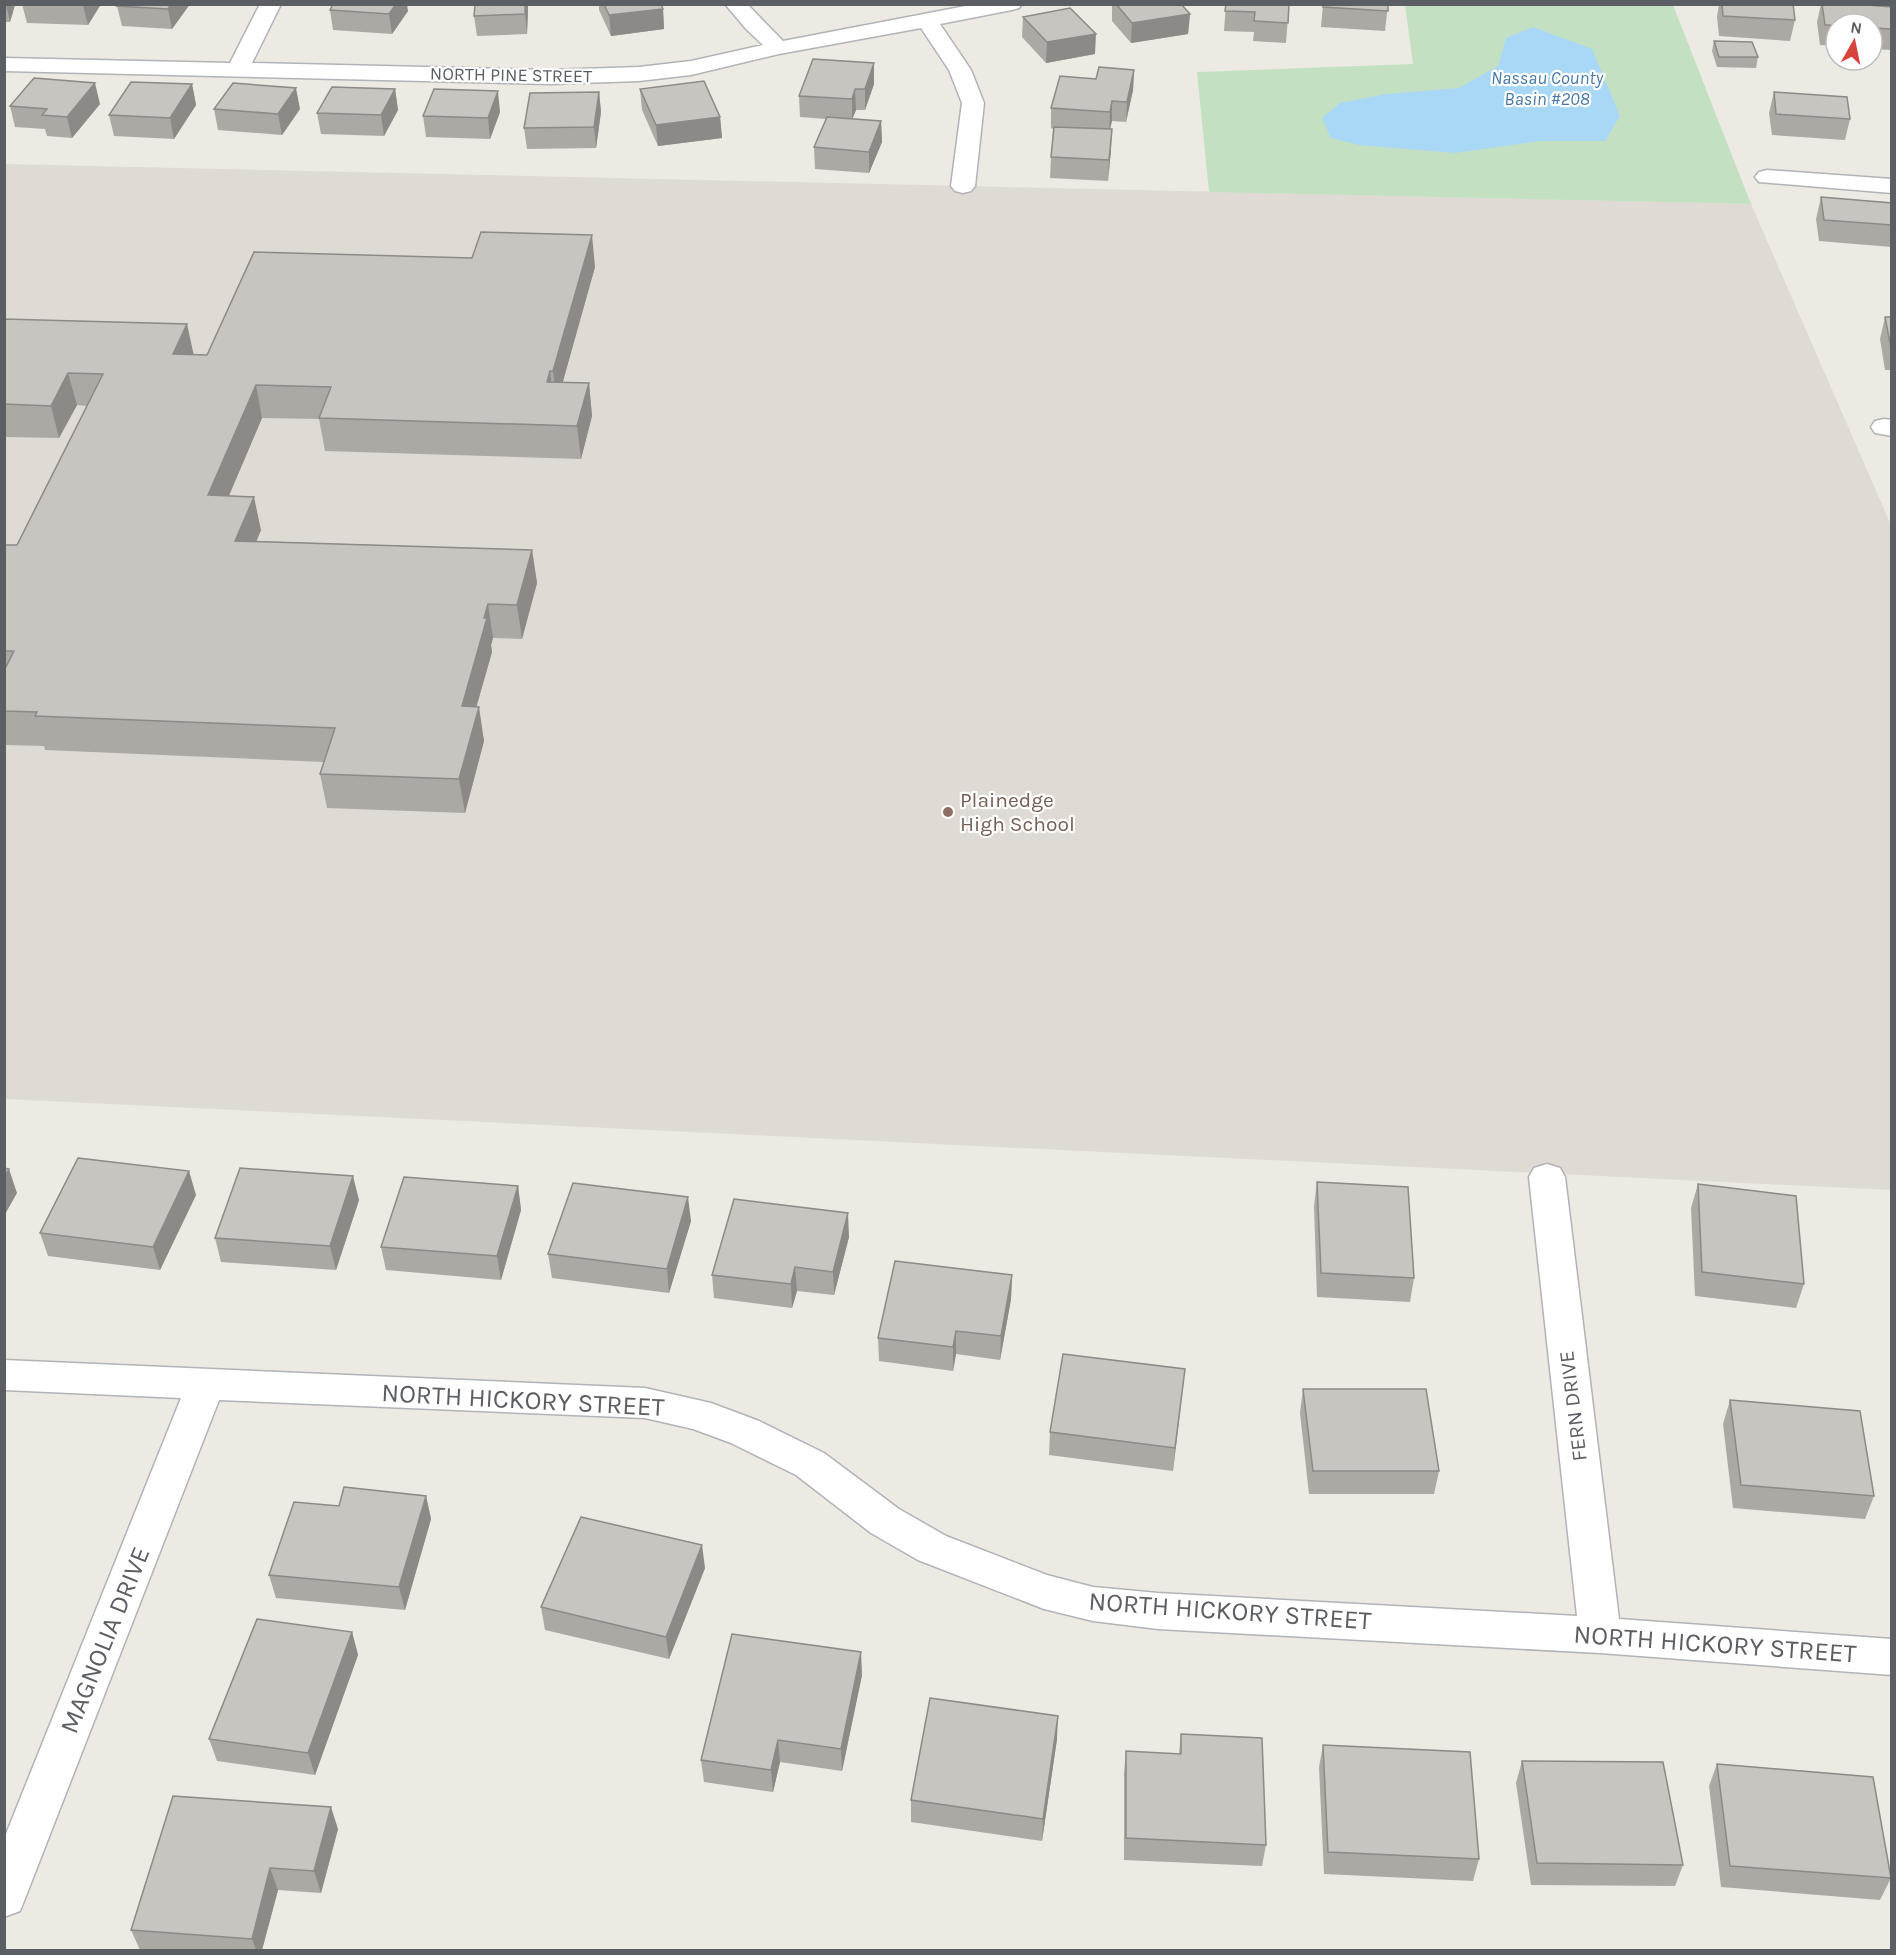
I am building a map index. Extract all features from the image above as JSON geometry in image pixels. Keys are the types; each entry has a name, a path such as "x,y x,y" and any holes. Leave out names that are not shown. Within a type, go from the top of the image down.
{"street":[{"path":"238,69 271,4"},
{"path":"735,4 753,25 779,48"},
{"name":"NORTH PINE STREET","path":"4,64 550,77 639,75 702,65 779,48 1012,4"},
{"path":"927,21 960,70 973,104 963,186"},
{"path":"1767,177 1892,186"},
{"name":"FERN DRIVE","path":"1546,1176 1600,1635"},
{"name":"NORTH HICKORY STREET","path":"4,1376 645,1403 697,1414 745,1432 810,1464 885,1521 932,1548 1044,1592 1093,1604 1158,1611 1600,1635 1892,1657"},
{"name":"MAGNOLIA DRIVE","path":"4,1896 206,1384"}],"shaded area":[{"name":"Plainedge High School","path":"5,164 1751,204 1891,525 1891,1190 5,1099"}],"green space":[{"path":"1405,5 1673,5 1751,204 1209,192 1197,72 1413,64"}],"water":[{"name":"Nassau County Basin #208","path":"1533,27 1592,49 1620,116 1605,141 1540,141 1455,153 1359,145 1331,138 1322,118 1340,103 1386,94 1459,88 1498,66 1506,38"}],"building":[{"path":"119,4 171,4 168,9 117,6"},
{"path":"333,4 396,4 389,14 330,10"},
{"path":"475,4 525,4 525,14 474,16"},
{"path":"604,4 661,4 663,9 609,15"},
{"path":"1116,4 1181,4 1190,14 1132,23"},
{"path":"1226,4 1289,4 1288,23 1254,21 1255,12 1225,11"},
{"path":"1323,4 1388,4 1388,11 1323,7"},
{"path":"1722,4 1793,4 1795,20 1723,16"},
{"path":"1822,4 1892,7 1892,29 1884,29 1884,12 1824,12 1824,18"},
{"path":"1070,8 1096,34 1047,42 1023,17"},
{"path":"1714,41 1752,42 1758,57 1719,57"},
{"path":"813,59 874,63 865,89 855,89 852,99 799,96"},
{"path":"1099,67 1134,70 1127,102 1112,101 1110,112 1051,108 1060,76 1096,79"},
{"path":"34,78 95,83 67,117 42,115 47,109 10,106"},
{"path":"704,81 720,117 656,125 640,89"},
{"path":"131,82 192,84 170,118 109,115"},
{"path":"233,83 296,88 278,114 214,109"},
{"path":"332,87 395,89 381,115 317,113"},
{"path":"434,89 498,91 488,118 423,116"},
{"path":"599,92 594,127 524,128 530,93"},
{"path":"1774,92 1847,97 1850,119 1776,114"},
{"path":"827,117 881,121 869,152 814,147"},
{"path":"1054,127 1112,129 1109,160 1051,157"},
{"path":"1821,197 1892,203 1892,225 1824,220"},
{"path":"481,232 592,235 553,371 550,371 547,382 589,383 577,426 319,418 331,387 256,385 208,495 254,497 235,541 532,550 517,605 488,604 484,618 487,618 462,706 479,707 459,779 320,774 335,728 35,716 37,712 4,711 4,671 14,651 4,651 4,545 17,545 103,374 68,373 51,406 4,404 4,319 187,324 173,354 207,355 254,252 472,258"},
{"path":"1885,317 1892,317 1892,348 1891,348"},
{"path":"78,1158 189,1171 153,1247 40,1233"},
{"path":"240,1168 353,1176 330,1246 215,1238"},
{"path":"404,1177 518,1186 497,1256 381,1247"},
{"path":"1317,1182 1408,1187 1414,1278 1321,1273"},
{"path":"573,1183 688,1197 667,1269 548,1254"},
{"path":"1698,1184 1796,1196 1804,1284 1702,1272"},
{"path":"734,1199 848,1213 833,1272 795,1267 791,1284 712,1275"},
{"path":"895,1261 1012,1275 1001,1336 956,1331 953,1347 878,1338"},
{"path":"1063,1354 1185,1369 1175,1448 1050,1432"},
{"path":"1303,1389 1426,1389 1439,1471 1313,1471"},
{"path":"1730,1400 1860,1411 1874,1496 1741,1485"},
{"path":"344,1487 426,1496 399,1587 269,1575 294,1502 339,1506"},
{"path":"581,1517 702,1545 666,1637 541,1607"},
{"path":"257,1619 352,1632 308,1753 209,1739"},
{"path":"732,1634 861,1652 841,1749 778,1740 771,1770 701,1760"},
{"path":"930,1698 1058,1716 1043,1819 911,1800"},
{"path":"1181,1734 1262,1738 1266,1845 1126,1838 1126,1751 1181,1754"},
{"path":"1323,1745 1470,1752 1479,1859 1328,1852"},
{"path":"1522,1761 1663,1762 1683,1865 1537,1863"},
{"path":"1717,1764 1873,1777 1891,1878 1730,1866"},
{"path":"173,1796 331,1807 314,1871 270,1868 252,1939 131,1930"}],"place":[{"name":"Plainedge High School","path":"948,812"}]}
